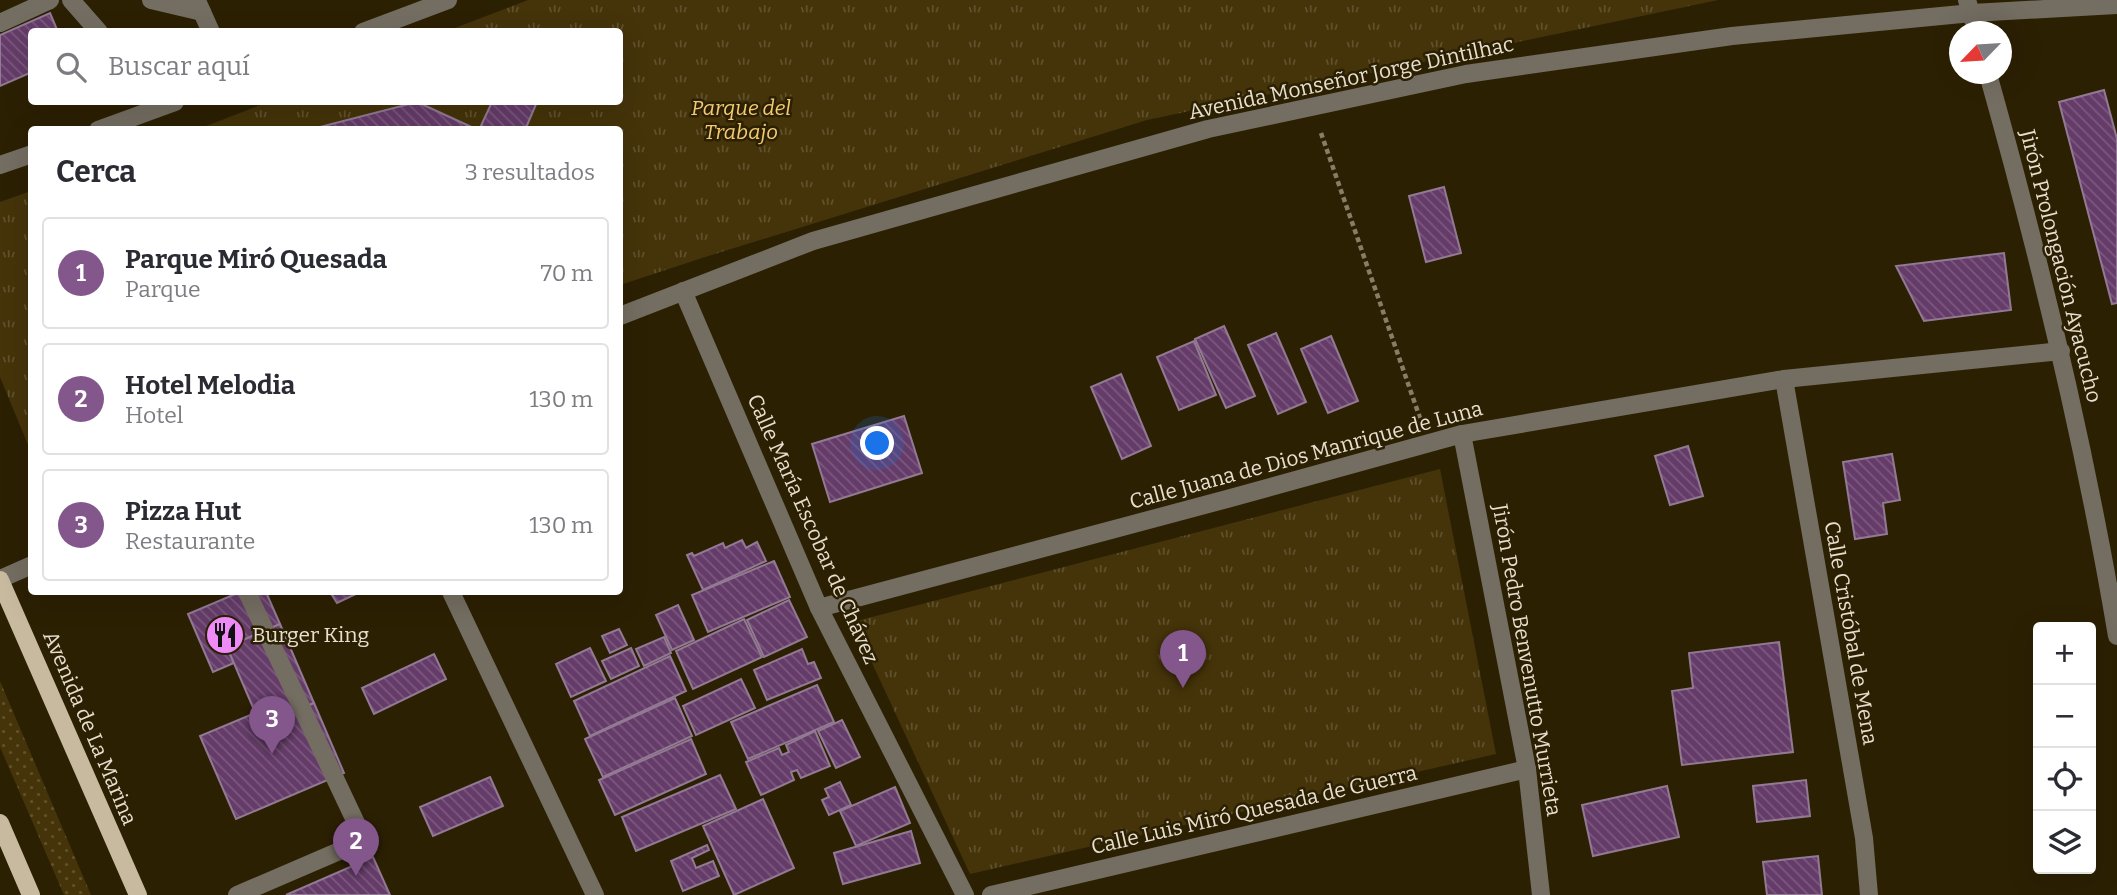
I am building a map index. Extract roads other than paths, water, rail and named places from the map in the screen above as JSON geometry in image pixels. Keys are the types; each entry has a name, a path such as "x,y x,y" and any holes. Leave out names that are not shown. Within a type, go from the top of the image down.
{"main road":[{"name":"Avenida de La Marina","path":"0,579 138,895"},
{"path":"0,823 31,895"}],"street":[{"path":"0,23 50,0"},
{"path":"71,0 96,28"},
{"path":"151,0 200,6 209,28"},
{"path":"374,28 448,0"},
{"name":"Avenida Monseñor Jorge Dintilhac","path":"623,315 813,241 1208,129 1466,74 1732,36 1969,7 2117,5"},
{"name":"Jirón Prolongación Ayacucho","path":"1991,84 2061,351 2100,533 2117,636"},
{"path":"108,126 163,105"},
{"path":"0,165 28,155"},
{"name":"Calle María Escobar de Chávez","path":"683,292 819,608 965,895"},
{"name":"Calle Juana de Dios Manrique de Luna","path":"819,608 1462,434 1784,379 2061,351"},
{"name":"Calle Cristóbal de Mena","path":"1784,379 1864,838 1870,895"},
{"name":"Jirón Pedro Benvenutto Murrieta","path":"1462,434 1527,769 1541,895"},
{"path":"0,579 28,567"},
{"path":"237,895 360,840 358,827 248,595"},
{"path":"452,595 595,895"},
{"name":"Calle Luis Miró Quesada de Guerra","path":"991,895 1527,769"}],"place":[{"name":"Burger King","path":"225,635"},
{"name":"Parque Miró Quesada","path":"1183,688"},
{"name":"Pizza Hut","path":"272,754"},
{"name":"Hotel Melodia","path":"356,876"}],"park label":[{"name":"Parque del Trabajo","path":"741,120"}]}
